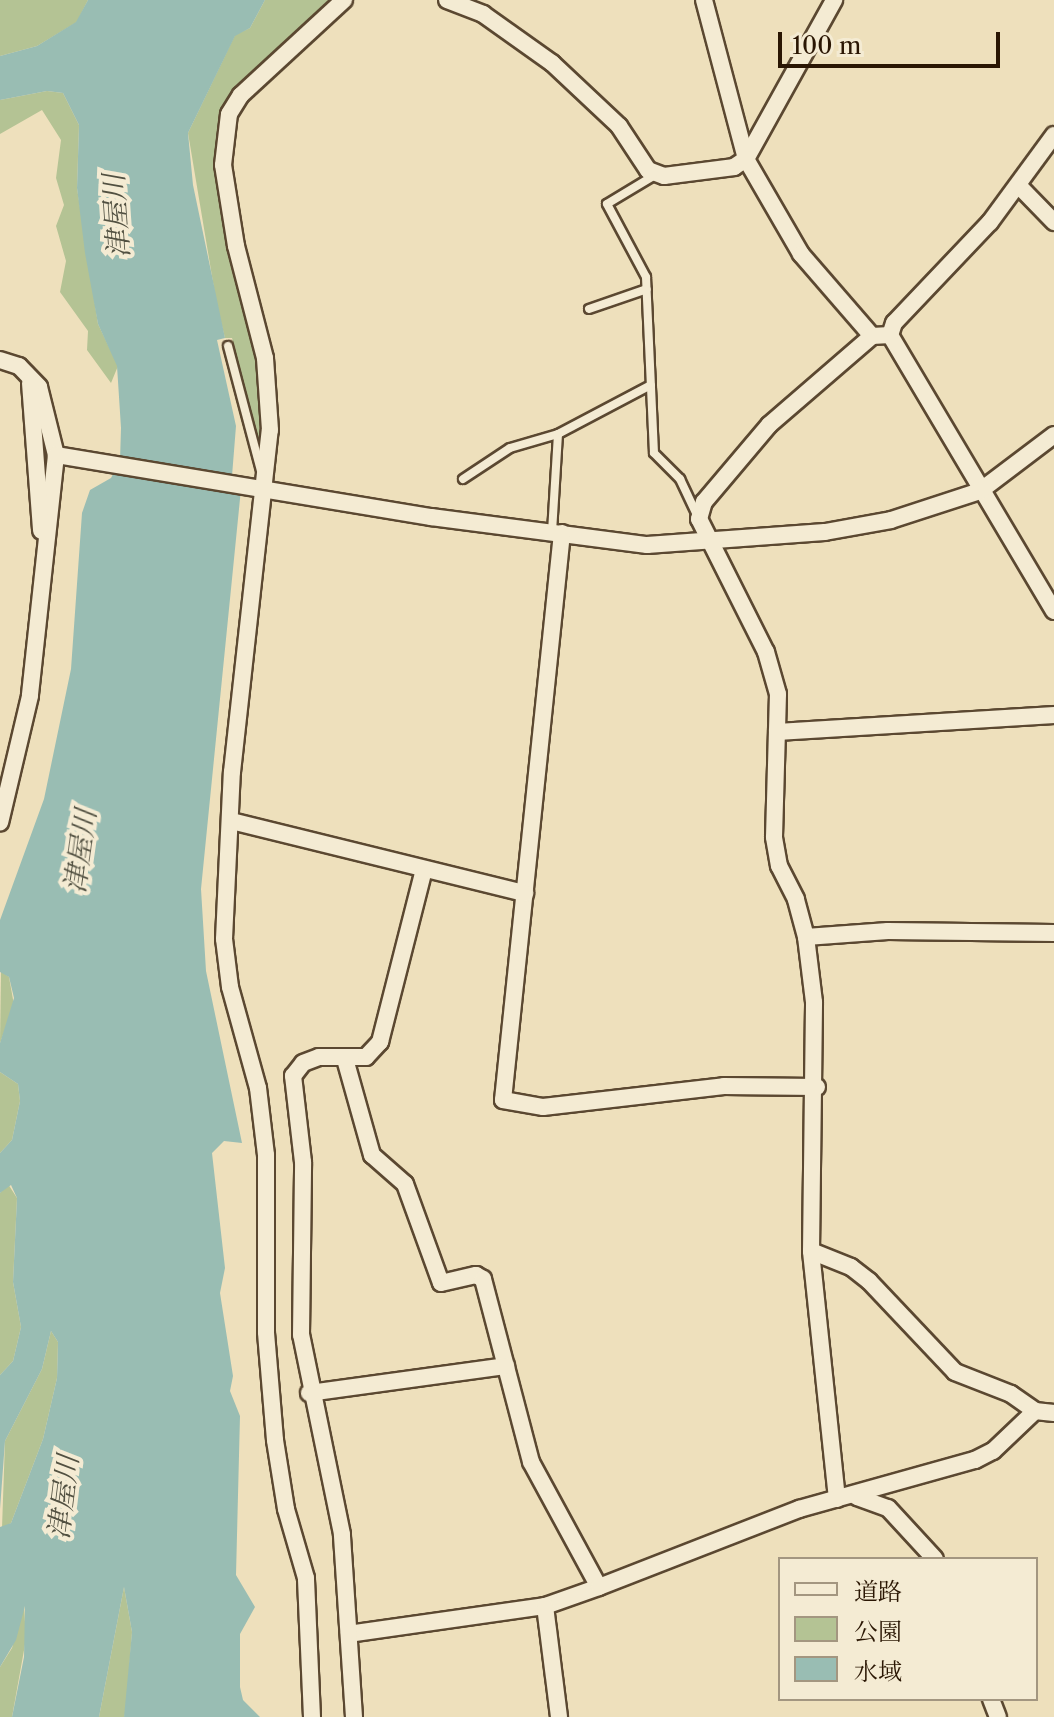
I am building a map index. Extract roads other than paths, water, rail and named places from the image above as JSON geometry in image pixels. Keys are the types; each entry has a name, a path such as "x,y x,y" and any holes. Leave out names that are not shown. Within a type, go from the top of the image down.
{"street":[{"path":"312,1717 306,1578 286,1509 267,1348 266,1155 258,1088 230,987 224,939 232,772 266,487 268,384 226,194 226,132 241,95 344,0"},
{"path":"447,0 483,14 552,63 619,126 656,175 734,167 746,159 834,0"},
{"path":"704,0 746,159 801,254 872,336"},
{"path":"1054,135 1018,185 894,323 890,335 1054,611"},
{"path":"1018,185 1054,222"},
{"path":"837,1499 811,1251 817,1087 806,937 779,866 774,837 775,672 699,519 704,502 769,425 872,336 890,335"},
{"path":"0,360 29,373 39,387 63,456 30,696 0,823"},
{"path":"29,373 41,526 38,625"},
{"path":"63,456 647,545 709,543 865,525 980,491 1054,435"},
{"path":"557,533 503,1100 543,1107 724,1086 817,1087"},
{"path":"777,732 1054,715"},
{"path":"231,821 525,893"},
{"path":"354,1717 342,1534 309,1393 301,1335 303,1162 293,1076 303,1063 319,1057 366,1057 380,1042 424,870"},
{"path":"806,937 888,931 1054,933"},
{"path":"345,1059 372,1155 405,1184 441,1283 476,1275 483,1279 531,1462 599,1587"},
{"path":"811,1251 851,1267 869,1281 955,1372 1049,1410"},
{"path":"309,1393 506,1366"},
{"path":"349,1634 545,1606 837,1499 857,1497 975,1460 993,1451 1049,1410"},
{"path":"857,1497 888,1508 933,1557"},
{"path":"545,1606 559,1717"}],"lane":[{"path":"656,175 607,204 646,277 654,453 680,479 699,519"},
{"path":"589,309 647,289"},
{"path":"228,346 266,487"},
{"path":"463,479 510,448 558,434 651,385"},
{"path":"557,533 558,434"}],"water":[{"name":"津屋川","path":"88,0 265,0 250,28 235,36 188,133 193,185 225,338 217,340 236,426 232,476 241,489 201,889 206,971 242,1143 224,1141 212,1153 225,1268 220,1293 233,1376 230,1391 240,1416 236,1575 255,1607 240,1634 240,1687 243,1700 260,1717 124,1717 132,1632 124,1587 99,1717 12,1717 24,1657 25,1606 16,1640 0,1667 0,1527 11,1523 43,1439 57,1378 58,1342 51,1331 42,1369 5,1441 0,1509 0,1375 13,1361 21,1327 13,1282 17,1198 11,1185 0,1193 0,1153 12,1140 20,1101 18,1084 0,1072 0,1043 14,998 9,977 0,972 0,920 44,799 71,669 82,513 90,490 111,478 120,461 121,428 117,366 98,324 85,253 77,188 79,125 63,93 47,91 0,100 0,56 37,46 76,22"}]}
